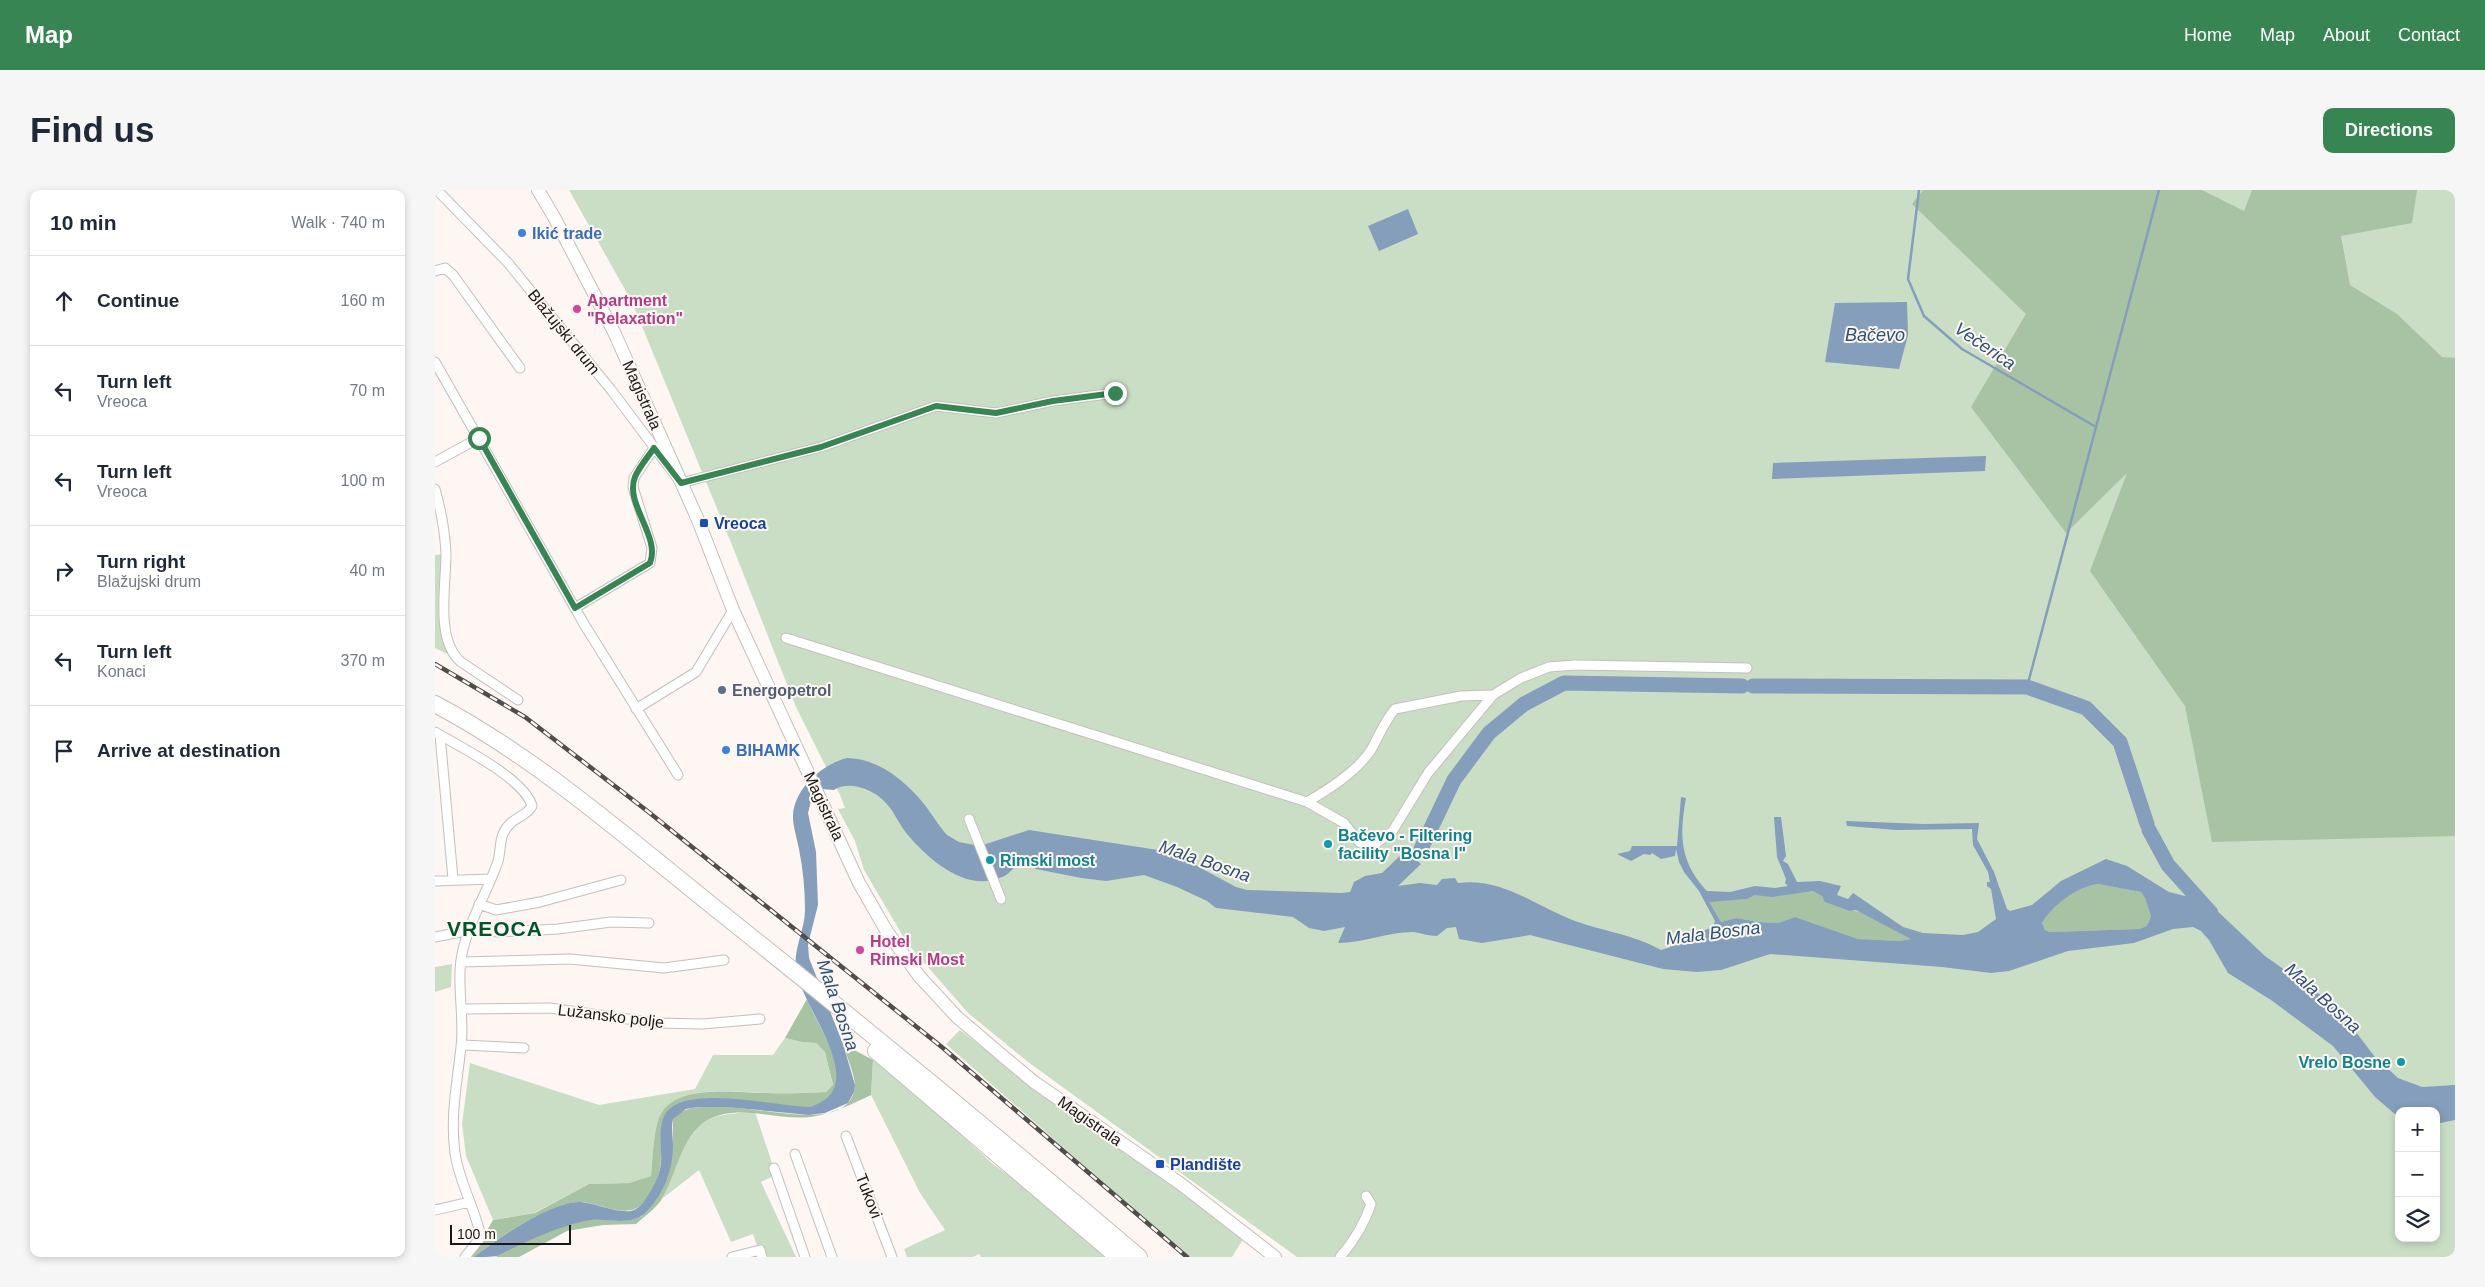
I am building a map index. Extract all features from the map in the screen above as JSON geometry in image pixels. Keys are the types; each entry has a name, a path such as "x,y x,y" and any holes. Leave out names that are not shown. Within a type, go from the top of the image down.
{"highway":[{"path":"435,704 462,718 539,769 1139,1257"},
{"path":"435,715 511,762 790,974"},
{"path":"854,1025 1118,1257"}],"main road":[{"name":"Magistrala","path":"538,190 614,332 681,483 733,610 859,883 886,930 919,976 957,1018 1034,1082 1181,1184 1275,1257"}],"street":[{"name":"Blažujski drum","path":"437,190 505,260 612,391 681,483"},
{"path":"435,271 445,268 453,275 520,368"},
{"path":"435,362 575,608 678,776"},
{"path":"681,483 821,447 936,406 996,413 1053,401 1115,393"},
{"path":"435,462 479,438"},
{"path":"575,608 650,563 652,548 642,521 633,487 634,478 654,448"},
{"path":"435,489 441,509 446,553 444,611 448,645 453,655 461,662 518,700"},
{"path":"636,709 696,672 733,610"},
{"path":"786,638 1307,802 1344,823 1359,842 1366,845 1375,844 1392,832 1428,773 1493,695 1521,678 1549,667 1575,665 1747,668"},
{"path":"1307,802 1328,790 1370,751 1386,720 1395,709 1461,696 1493,695"},
{"path":"437,733 505,776 521,789 531,804 529,811 514,819 502,836 498,862 479,904 459,970 463,1009 461,1045 454,1099 453,1132 455,1155 481,1237 465,1257"},
{"path":"437,733 453,879"},
{"path":"969,820 1001,899"},
{"path":"435,881 491,879"},
{"path":"479,904 496,910 540,902 621,880"},
{"path":"435,937 470,930 499,932 559,929 611,922 649,923"},
{"path":"461,962 570,959 664,968 724,960"},
{"name":"Lužansko polje","path":"463,1009 550,1008 675,1024 703,1024 760,1019"},
{"path":"461,1045 524,1048"},
{"name":"Tukovi","path":"845,1136 892,1257"},
{"path":"795,1154 832,1257"},
{"path":"774,1168 805,1257"},
{"path":"1340,1257 1359,1234 1367,1216 1371,1204 1366,1196"},
{"path":"435,1210 470,1202"},
{"path":"732,1257 760,1250 763,1257"}],"green space":[{"path":"569,190 2455,190 2455,1257 1297,1257 1028,1062 968,1013 907,943 864,870 855,841 838,809 845,808 840,795 796,707 632,302"},
{"path":"1923,190 2202,190 2244,211 2252,190 2417,190 2412,223 2341,236 2350,285 2397,314 2442,357 2455,358 2455,836 2212,842 2185,706 2090,571 2127,473 2066,533 1971,407 2026,314 1912,204"},
{"path":"444,554 452,656 435,648 435,555"},
{"path":"2098,884 2141,892 2151,916 2147,926 2139,929 2050,932 2045,930 2042,923 2052,910 2074,893"},
{"path":"1813,891 1850,911 1856,911 1872,917 1912,939 1900,941 1858,939 1795,917 1778,923 1736,918 1721,922 1708,901 1747,899 1755,895"},
{"path":"452,964 451,987 435,992 435,967"},
{"path":"807,999 830,1047 837,1067 836,1087 825,1100 816,1106 802,1108 716,1098 679,1104 671,1108 666,1115 661,1131 661,1160 658,1177 650,1194 637,1208 621,1211 577,1202 565,1204 523,1224 474,1257 469,1257 493,1220 535,1213 589,1184 629,1183 651,1176 655,1133 659,1118 670,1103 682,1097 710,1092 826,1092 833,1085 825,1052 816,1043 785,1038"},
{"path":"960,1030 1041,1092 1245,1236 1232,1257 1187,1257 946,1044"},
{"path":"785,1038 816,1043 825,1052 833,1086 826,1092 724,1091 695,1093 682,1097 670,1103 659,1118 655,1133 651,1176 629,1183 589,1184 534,1213 493,1220 466,1156 462,1124 470,1063 599,1105 695,1089 713,1055 773,1055"},
{"path":"843,1044 873,1060 871,1095 829,1113 847,1104 855,1085"},
{"path":"873,1060 926,1103 993,1164 1060,1213 1110,1257 981,1257 979,1254 973,1257 907,1257 904,1249 945,1230 920,1193 871,1095"},
{"path":"713,1106 803,1115 828,1113 798,1118 744,1112 718,1116 706,1121 691,1136 685,1146 661,1201 636,1224 603,1225 567,1231 519,1257 496,1257 527,1240 568,1225 589,1220 623,1221 642,1216 673,1145 673,1119 689,1109"},
{"path":"755,1112 776,1175 761,1182 796,1257 761,1257 753,1234 731,1242 699,1170 663,1198 680,1156 698,1127 717,1116"}],"water":[{"path":"1408,209 1418,234 1379,251 1368,226"},
{"name":"Bačevo","path":"1907,302 1908,335 1899,369 1825,362 1835,303"},
{"path":"1986,456 1985,471 1772,479 1773,463"},
{"path":"847,758 858,759 880,766 909,787 947,835 959,842 980,846 1029,830 1158,850 1184,859 1236,887 1247,890 1342,893 1350,892 1354,882 1365,876 1382,873 1406,850 1421,864 1398,886 1420,883 1437,885 1442,879 1455,878 1458,883 1488,884 1516,893 1570,919 1628,936 1661,950 1713,927 1715,921 1699,891 1684,872 1676,849 1675,856 1661,859 1652,853 1650,855 1644,854 1631,861 1617,854 1630,851 1632,846 1677,846 1681,797 1686,798 1682,836 1687,859 1691,870 1707,891 1730,892 1755,886 1775,888 1788,886 1785,883 1786,879 1777,857 1774,817 1781,817 1786,856 1783,861 1788,864 1797,882 1820,881 1841,886 1837,895 1848,899 1853,893 1903,927 1923,933 1963,935 1978,932 1996,919 1991,889 1987,886 1987,882 1990,882 1988,872 1973,845 1972,829 1897,830 1847,826 1846,821 1924,824 1979,823 1977,839 1994,872 2007,909 2010,911 2032,905 2061,881 2106,859 2127,866 2169,892 2205,901 2265,956 2336,1006 2375,1057 2398,1078 2422,1087 2455,1085 2455,1120 2440,1123 2440,1107 2395,1107 2395,1114 2375,1097 2333,1046 2271,1000 2228,973 2209,940 2201,931 2193,927 2173,929 2134,943 2068,951 2009,971 1991,973 1942,967 1770,954 1721,970 1697,972 1663,969 1530,935 1482,943 1459,939 1456,927 1447,928 1437,936 1403,932 1348,943 1338,943 1345,927 1324,931 1309,928 1293,917 1216,908 1207,901 1177,887 1144,875 1106,881 1081,878 1036,869 1022,860 1007,874 988,881 975,881 962,877 949,871 926,854 907,834 890,808 873,792 860,787 846,786 834,790 822,789 811,801 808,813 816,852 818,905 808,944 809,958 843,1044 855,1085 854,1092 848,1103 825,1113 809,1115 727,1107 686,1109 673,1119 673,1154 663,1189 653,1204 641,1216 626,1221 585,1221 551,1231 497,1256 474,1257 526,1222 556,1207 569,1203 581,1202 623,1211 634,1210 639,1207 651,1190 660,1171 663,1118 677,1104 692,1099 712,1098 810,1107 828,1097 836,1083 835,1066 829,1046 801,986 796,970 796,955 804,917 805,902 802,864 793,816 798,796 804,787 811,779 829,766","holes":["2098,884 2141,892 2151,916 2147,926 2139,929 2050,932 2045,930 2042,923 2052,910 2066,898 2090,886","1813,891 1822,896 1825,902 1850,911 1856,910 1911,939 1900,941 1858,939 1795,917 1778,923 1736,918 1721,922 1709,902 1747,899 1755,895 1772,897"]}],"waterway":[{"name":"Večerica","path":"1919,190 1908,279 1924,316 1962,349 2096,427"},
{"name":"Večerica","path":"2027,687 2159,190"},
{"name":"Mala Bosna","path":"1421,849 1454,780 1489,733 1524,704 1564,683 1742,686"},
{"name":"Mala Bosna","path":"1753,686 2027,687 2086,708 2120,742 2147,824"},
{"name":"Mala Bosna","path":"2149,830 2168,865 2211,913"}],"railway":[{"path":"435,664 525,717 646,810 943,1048 1187,1257"}],"place":[{"name":"Ikić trade","path":"522,233"},
{"name":"Apartment \"Relaxation\"","path":"577,309"},
{"name":"Vreoca","path":"704,523"},
{"name":"Energopetrol","path":"722,690"},
{"name":"BIHAMK","path":"726,750"},
{"name":"Bačevo - Filtering facility \"Bosna I\"","path":"1328,844"},
{"name":"Rimski most","path":"990,860"},
{"name":"Hotel Rimski Most","path":"860,950"},
{"name":"Vrelo Bosne","path":"2401,1062"},
{"name":"Plandište","path":"1160,1164"}],"district":[{"name":"VREOCA","path":"495,928"}],"route":[{"path":"479,438 575,608 650,563 652,548 642,521 633,487 634,478 654,448 681,483 821,447 909,414 936,406 996,413 1053,401 1115,393"}]}
